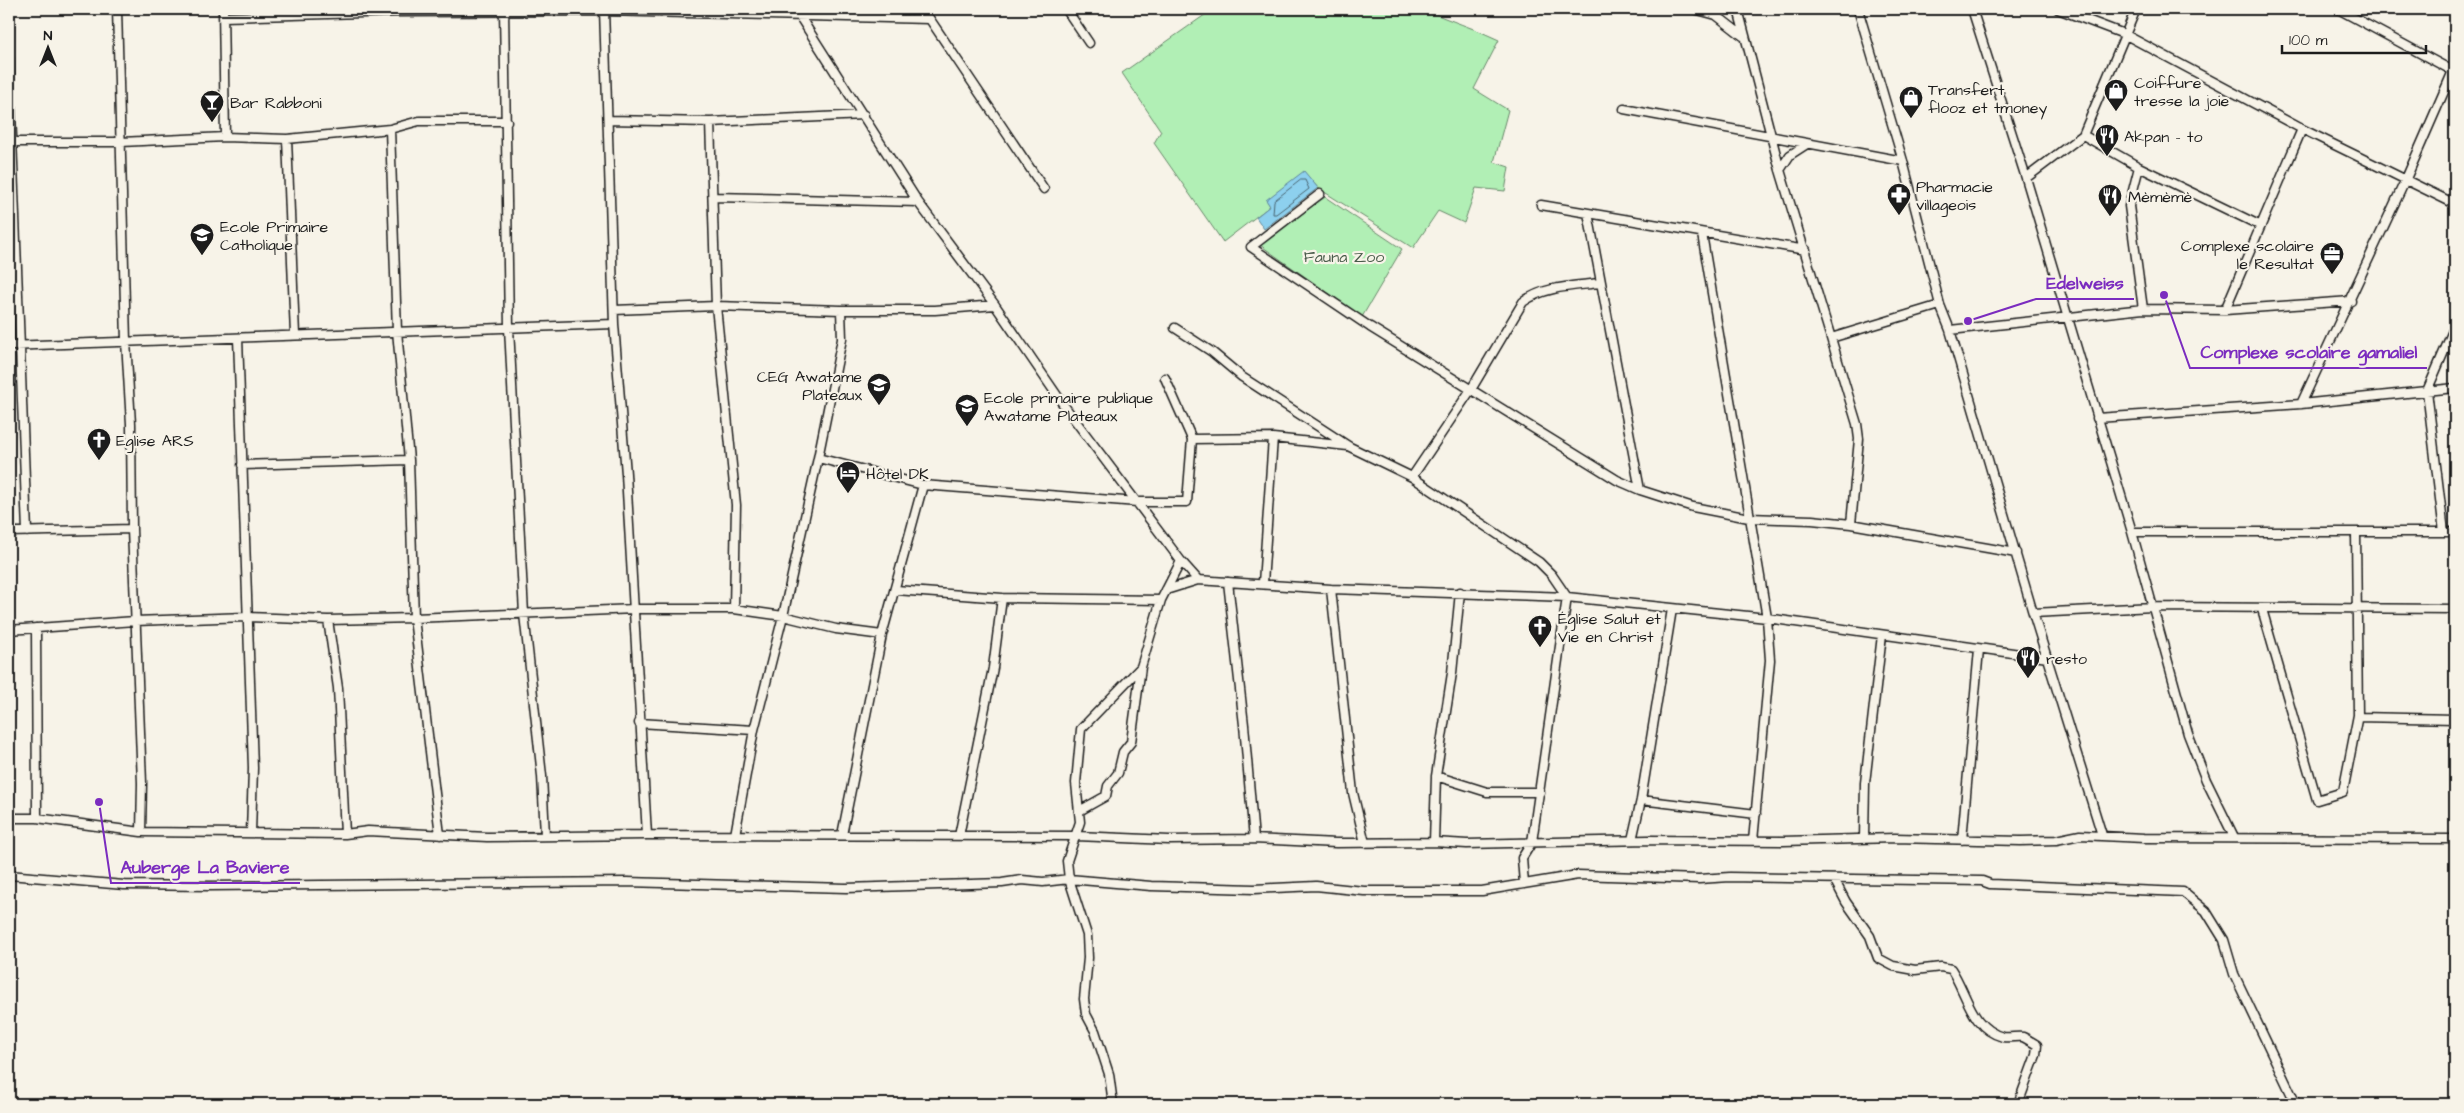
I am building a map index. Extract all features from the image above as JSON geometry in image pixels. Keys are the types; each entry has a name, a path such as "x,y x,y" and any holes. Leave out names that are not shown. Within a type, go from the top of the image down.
{"street":[{"path":"117,9 126,341 131,424 132,529 142,783 141,832"},
{"path":"795,9 918,202 995,306 1065,407 1181,561 1198,580"},
{"path":"923,9 1044,190"},
{"path":"1066,9 1089,43"},
{"path":"1694,9 1716,15 1743,36"},
{"path":"1738,9 1743,36 1780,170 1806,250 1859,439 1851,524"},
{"path":"1858,9 1902,161 1940,305 1950,330 2033,612 2102,835"},
{"path":"1972,9 2026,178 2132,532 2188,734 2206,780 2234,837"},
{"path":"2058,9 2124,34 2302,129 2455,204"},
{"path":"2026,178 2083,135 2136,9"},
{"path":"2302,404 2454,71 2346,11 2338,9"},
{"path":"225,137 223,13 399,10 604,10 802,18 929,19"},
{"path":"504,10 509,328 524,614 542,776 545,835"},
{"path":"604,10 614,324 635,609 639,723 647,835"},
{"path":"9,58 10,142 27,532"},
{"path":"1624,109 1902,161"},
{"path":"609,120 710,122 864,115"},
{"path":"10,142 121,142 225,137 287,139 390,129 419,121 507,121"},
{"path":"710,122 714,198 716,306 736,496 734,610"},
{"path":"390,129 397,331 409,460 414,618 440,835"},
{"path":"2225,310 2302,129"},
{"path":"2083,135 2139,167 2261,226"},
{"path":"287,139 295,335"},
{"path":"1780,170 1790,155 1807,144"},
{"path":"2139,167 2129,206 2143,309"},
{"path":"1320,194 1251,247 1370,327 1472,388 1595,468 1640,490 1692,506 1749,518 1812,520 1851,524 2016,553"},
{"path":"714,198 918,202"},
{"path":"1542,205 1702,234 1806,250"},
{"path":"1588,213 1640,490"},
{"path":"1702,234 1767,618 1770,660 1753,841"},
{"path":"1412,476 1472,388 1523,302 1532,294 1600,283"},
{"path":"1950,330 2143,309 2225,310 2351,300"},
{"path":"1831,338 1940,305"},
{"path":"614,310 716,306 842,310 935,310 995,306"},
{"path":"735,835 754,730 783,616 818,458 842,338 842,310"},
{"path":"9,346 614,324"},
{"path":"2444,532 2427,391 2455,326"},
{"path":"1175,328 1212,352 1242,377 1350,447 1412,476 1539,562 1552,575 1566,596 1532,842 1522,858 1524,884"},
{"path":"238,338 246,617 253,768 251,833"},
{"path":"818,458 923,485 1137,502 1187,502 1192,439 1165,378"},
{"path":"2097,418 2302,404 2455,388"},
{"path":"1192,439 1273,438 1350,447"},
{"path":"1263,583 1273,438"},
{"path":"242,465 409,460"},
{"path":"842,835 882,635 896,590 923,485"},
{"path":"9,532 132,529"},
{"path":"2132,532 2455,532"},
{"path":"2262,609 2317,800 2343,792 2358,715 2356,532"},
{"path":"1081,810 1106,796 1108,786 1118,773 1123,752 1132,742 1141,667 1161,600 1181,561"},
{"path":"1166,590 1198,580 1331,589 1566,596 1767,618 2048,658"},
{"path":"1228,582 1244,725 1254,839"},
{"path":"1331,589 1354,792 1365,843"},
{"path":"896,590 1002,598 1161,600"},
{"path":"1434,842 1436,776 1452,673 1460,592"},
{"path":"959,836 993,668 1002,598"},
{"path":"2033,612 2153,607 2262,609 2455,608"},
{"path":"9,630 135,621 246,617 328,620 635,609 734,610 783,616 836,629 882,635"},
{"path":"1632,840 1641,800 1672,609"},
{"path":"328,620 338,688 345,834"},
{"path":"36,628 37,818"},
{"path":"1864,839 1865,783 1882,635"},
{"path":"1962,840 1979,649"},
{"path":"1113,1104 1109,1074 1095,1031 1086,1014 1084,999 1088,958 1087,934 1069,880 1067,861 1077,836 1081,810 1076,783 1081,729 1141,667"},
{"path":"2358,715 2360,718 2455,719"},
{"path":"639,723 754,730"},
{"path":"1436,776 1487,792 1540,792"},
{"path":"1641,800 1756,814"},
{"path":"9,818 37,818 141,832 345,834 376,832 440,835 1077,836 1169,840 1254,839 1467,844 1632,840 1753,841 1864,839 2021,841 2056,840 2080,835 2144,838 2234,837 2258,839 2455,838"},
{"path":"9,876 124,885 210,886 627,882 882,887 1069,880 1151,886 1254,889 1316,886 1364,891 1482,892 1578,875 1982,881 1990,884 2183,892 2206,911 2224,940 2234,974 2296,1104"},
{"path":"1834,879 1846,902 1870,936 1878,958 1893,966 1915,970 1940,967 1951,969 1960,982 1974,1017 1986,1028 2003,1037 2023,1037 2036,1045 2036,1055 2018,1104"}],"green space":[{"path":"1207,9 1424,9 1499,40 1474,89 1508,110 1494,162 1509,167 1505,191 1476,188 1464,223 1438,211 1413,248 1318,188 1304,172 1267,200 1270,206 1223,242 1154,143 1161,131 1122,73 1209,12"},
{"name":"Fauna Zoo","path":"1325,197 1402,249 1362,317 1260,245"}],"water":[{"path":"1304,171 1318,188 1264,229 1256,217 1270,206 1266,200"}],"place":[{"name":"Coiffure tresse la joie","path":"2116,112"},
{"name":"Transfert flooz et tmoney","path":"1911,119"},
{"name":"Bar Rabboni","path":"212,123"},
{"name":"Akpan - to","path":"2107,157"},
{"name":"Pharmacie villageois","path":"1899,216"},
{"name":"Mèmèmè","path":"2110,217"},
{"name":"Ecole Primaire Catholique","path":"202,256"},
{"name":"Complexe scolaire le Resultat","path":"2332,275"},
{"name":"Complexe scolaire gamaliel","path":"2164,295"},
{"name":"Edelweiss","path":"1968,321"},
{"name":"CEG Awatame Plateaux","path":"879,406"},
{"name":"Ecole primaire publique Awatame Plateaux","path":"967,427"},
{"name":"Eglise ARS","path":"99,461"},
{"name":"Hôtel DK","path":"848,494"},
{"name":"Église Salut et Vie en Christ","path":"1540,648"},
{"name":"resto","path":"2028,679"},
{"name":"Auberge La Baviere","path":"99,802"}]}
